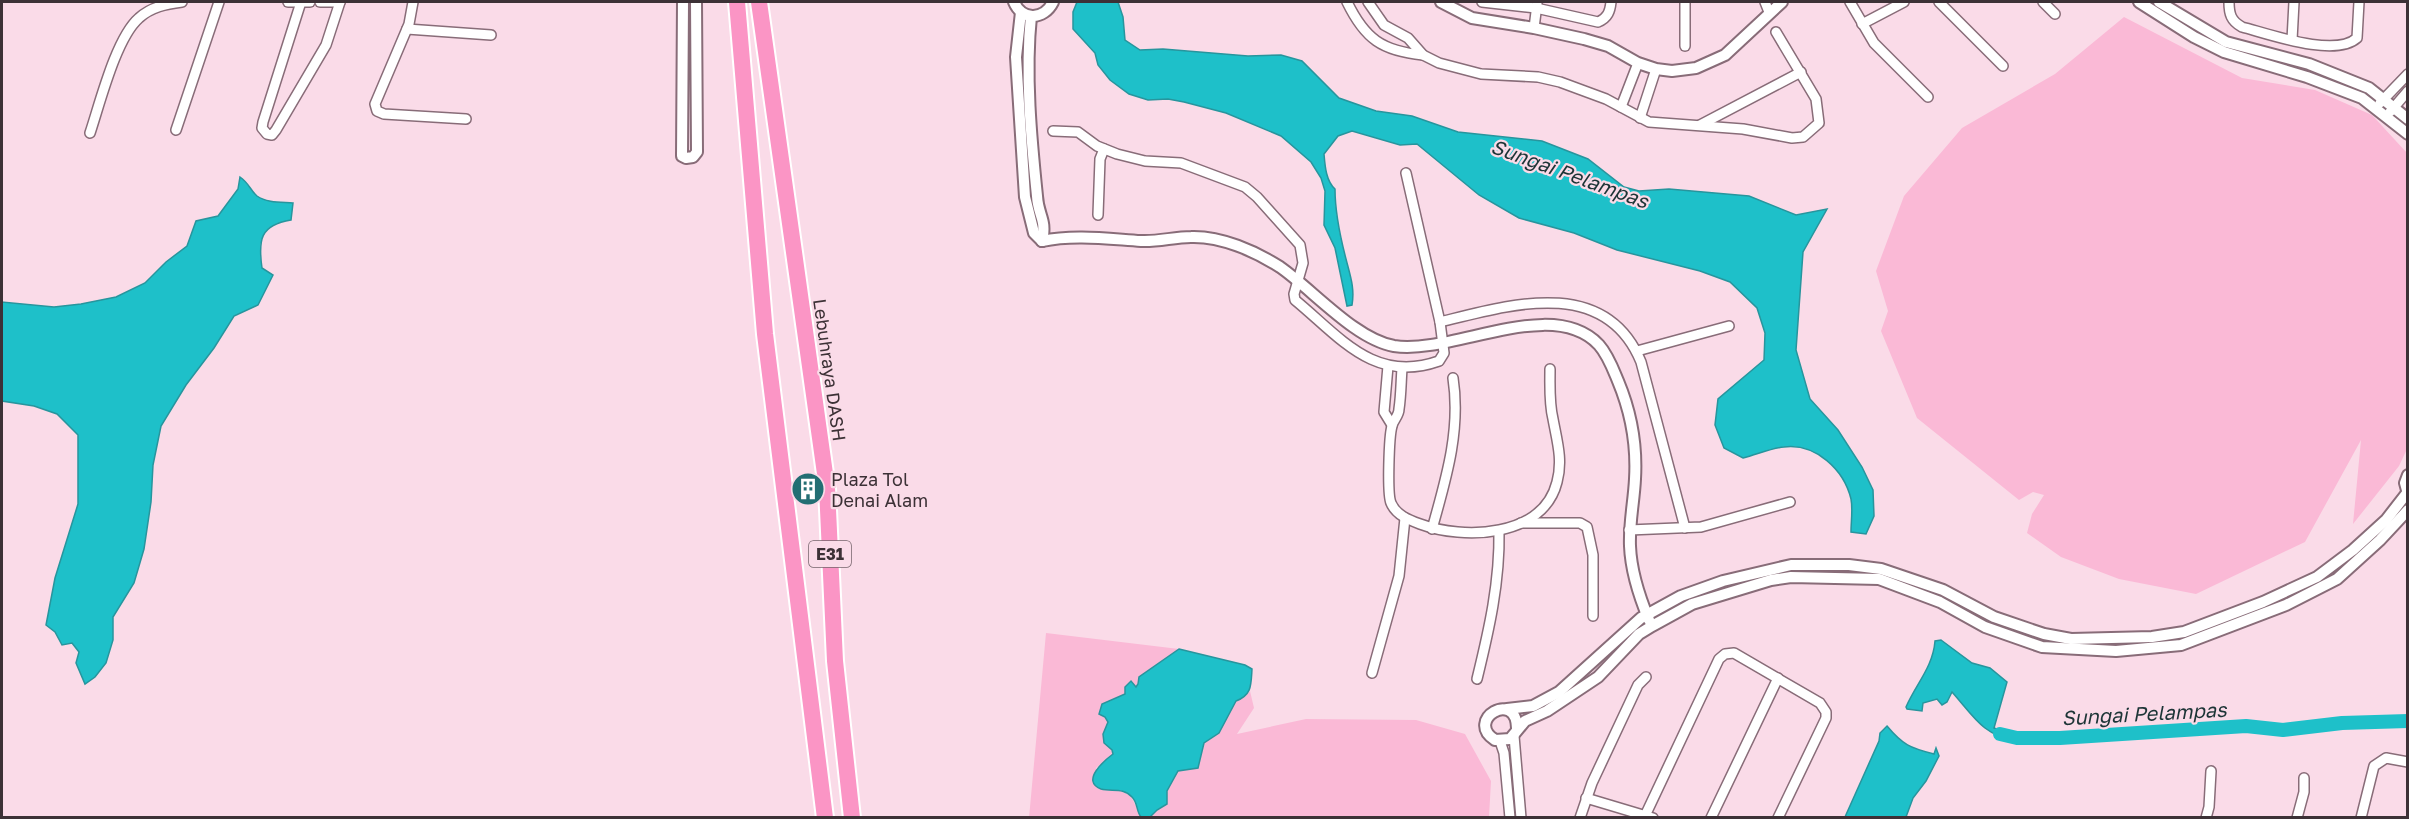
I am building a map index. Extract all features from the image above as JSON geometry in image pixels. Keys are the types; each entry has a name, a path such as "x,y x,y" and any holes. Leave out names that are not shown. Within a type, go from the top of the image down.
{"highway":[{"name":"E31","path":"737,2 765,334 825,818"},
{"name":"Lebuhraya DASH","path":"759,2 827,488 834,661 852,818"}],"street":[{"path":"90,133 118,52 132,25 150,10 182,2"},
{"path":"176,130 219,2"},
{"path":"288,2 310,2"},
{"path":"301,2 263,122 262,128 267,135 272,135 276,130 326,45 340,2 320,2"},
{"path":"413,2 407,29 375,104 377,111 384,114 466,119"},
{"path":"683,2 682,156 686,158 693,157 697,152 696,2"},
{"path":"1014,2 1026,14 1037,200 1045,227 1042,241 1058,238 1148,241 1190,236 1222,240 1271,262 1372,340 1390,345 1416,348 1526,326 1557,325 1581,333 1599,345 1611,364 1624,395 1636,450 1629,530 1630,559 1634,577 1652,626"},
{"path":"1026,14 1045,13 1053,2"},
{"path":"1347,2 1365,32 1378,44 1392,51 1423,55 1439,63 1481,74 1538,77 1560,82 1585,90 1649,122 1743,129 1792,138 1803,137 1819,123 1815,99 1776,32"},
{"path":"1368,2 1384,26 1408,38 1423,55"},
{"path":"1441,2 1472,18 1534,28 1608,46 1638,63 1656,69 1672,70 1696,68 1712,63 1744,38 1767,7 1782,2"},
{"path":"1482,2 1537,5 1592,21 1603,20 1610,9 1611,2"},
{"path":"1685,2 1686,46"},
{"path":"1850,2 1874,43 1928,98"},
{"path":"1862,24 1904,2"},
{"path":"1939,2 2003,66"},
{"path":"2043,2 2055,14"},
{"path":"2139,2 2194,37 2224,52 2307,77 2380,103"},
{"path":"2159,2 2226,42 2309,64 2368,88 2408,134"},
{"path":"2229,2 2230,15 2235,23 2292,40 2342,46 2350,44 2356,38 2359,2"},
{"path":"2292,40 2294,2"},
{"path":"1534,28 1537,5"},
{"path":"407,29 491,35"},
{"path":"1622,107 1638,63"},
{"path":"1640,118 1656,69"},
{"path":"1700,125 1801,72"},
{"path":"2380,103 2408,74"},
{"path":"2390,111 2408,91"},
{"path":"2390,111 2408,119"},
{"path":"1053,131 1077,132 1104,149 1138,160 1181,163 1245,187 1257,197 1300,245 1303,263 1294,294 1295,300 1366,358 1388,366 1402,368 1429,365 1442,360 1444,353 1440,322 1406,173"},
{"path":"1098,215 1100,159 1104,149"},
{"path":"1440,322 1497,308 1550,302 1582,307 1595,312 1622,331 1637,351 1685,528"},
{"path":"1637,351 1729,326"},
{"path":"1388,366 1384,412 1392,425"},
{"path":"1402,368 1399,413 1392,425 1390,500 1395,511 1405,518 1432,529 1472,534 1498,531 1521,523 1546,504 1558,482 1560,450 1551,408 1550,369"},
{"path":"1432,529 1445,486 1453,441 1455,393 1453,378"},
{"path":"1510,818 1504,753 1500,741 1491,737 1485,724 1493,711 1533,706 1559,692 1641,618 1682,596 1723,581 1791,565 1849,565 1881,569 1943,590 1994,617 2044,634 2071,639 2109,639 2152,637 2184,632 2263,602 2317,577 2353,550 2378,527 2407,493 2405,483 2408,475"},
{"path":"1629,530 1701,527 1790,502"},
{"path":"1500,741 1516,732 1525,721 1570,698 1598,677 1639,634 1652,626 1692,604 1771,580 1791,577 1879,579 1940,602 1985,627 2042,647 2075,651 2116,651 2181,645 2286,605 2337,579 2380,540 2408,510"},
{"path":"1372,673 1399,576 1405,518"},
{"path":"1521,523 1580,523 1587,527 1593,555 1593,616"},
{"path":"1477,679 1494,603 1498,531"},
{"path":"1586,798 1647,817 1719,658 1725,654 1734,653 1820,703 1826,712 1826,718 1778,818"},
{"path":"1580,818 1586,798 1638,685 1646,677"},
{"path":"1711,818 1778,678"},
{"path":"1503,709 1513,713 1516,718 1521,818"},
{"path":"2361,818 2374,766 2386,758 2408,762"},
{"path":"2206,818 2209,807 2211,771"},
{"path":"2297,818 2304,792 2304,778"}],"shaded area":[{"path":"2124,17 2242,78 2315,90 2372,115 2407,153 2407,449 2399,466 2353,524 2361,440 2305,542 2196,594 2119,579 2061,557 2027,533 2032,514 2044,495 2033,492 2019,500 1917,418 1881,331 1888,311 1876,271 1904,196 1962,128 2055,74"},
{"path":"1046,633 1179,649 1139,677 1135,687 1131,682 1125,694 1099,714 1108,722 1103,734 1113,754 1096,768 1100,789 1119,790 1131,796 1141,817 1029,818"},
{"path":"1250,691 1254,708 1237,734 1306,719 1416,720 1465,734 1491,781 1489,817 1150,818 1167,804 1167,791 1178,771 1198,768 1204,743 1219,733 1236,701 1245,697"}],"water":[{"path":"1077,2 1118,2 1123,17 1125,40 1140,50 1163,49 1248,56 1281,55 1302,61 1339,98 1376,111 1412,116 1458,132 1542,141 1588,159 1624,187 1639,191 1669,189 1749,196 1796,215 1827,209 1803,252 1796,350 1810,399 1838,430 1862,467 1873,490 1874,516 1866,534 1851,532 1852,503 1847,488 1835,469 1817,454 1807,449 1784,447 1743,458 1724,448 1715,425 1718,399 1764,360 1765,333 1757,308 1730,282 1700,271 1617,250 1574,233 1519,218 1479,195 1417,144 1400,145 1352,131 1338,136 1324,154 1328,178 1335,189 1338,224 1352,287 1352,305 1347,306 1335,248 1324,225 1325,191 1321,178 1311,162 1281,136 1226,113 1184,102 1168,99 1148,100 1129,94 1110,80 1098,65 1095,53 1073,29 1073,12"},
{"path":"240,177 257,196 265,200 293,203 291,220 273,226 263,235 260,249 262,268 273,275 258,305 234,316 214,348 186,385 161,426 153,465 151,502 144,549 134,583 113,617 113,640 106,663 95,677 85,684 76,663 79,652 72,643 62,645 55,632 46,625 55,578 78,504 78,435 57,414 34,406 2,401 2,302 54,307 81,304 116,297 145,283 166,262 187,246 196,221 218,216 238,189"},
{"path":"1941,640 1972,663 1990,668 2007,682 1994,728 2016,736 2016,742 1986,729 1952,692 1947,702 1942,705 1937,699 1923,703 1922,711 1907,709 1931,659 1935,641"},
{"path":"1179,649 1245,665 1252,669 1251,685 1245,696 1236,701 1219,733 1204,743 1198,768 1178,771 1167,791 1167,804 1150,817 1141,817 1134,799 1129,794 1101,789 1093,781 1096,771 1113,754 1104,743 1103,734 1108,722 1099,714 1102,704 1125,694 1125,687 1131,681 1136,687 1139,677"},
{"path":"1887,726 1908,745 1934,754 1936,748 1939,756 1926,781 1913,798 1906,817 1845,817 1879,741 1880,733"}],"waterway":[{"name":"Sungai Pelampas","path":"2000,734 2017,738 2060,738 2246,726 2283,730 2342,723 2408,721"}],"place":[{"name":"Plaza Tol Denai Alam","path":"808,489"}]}
